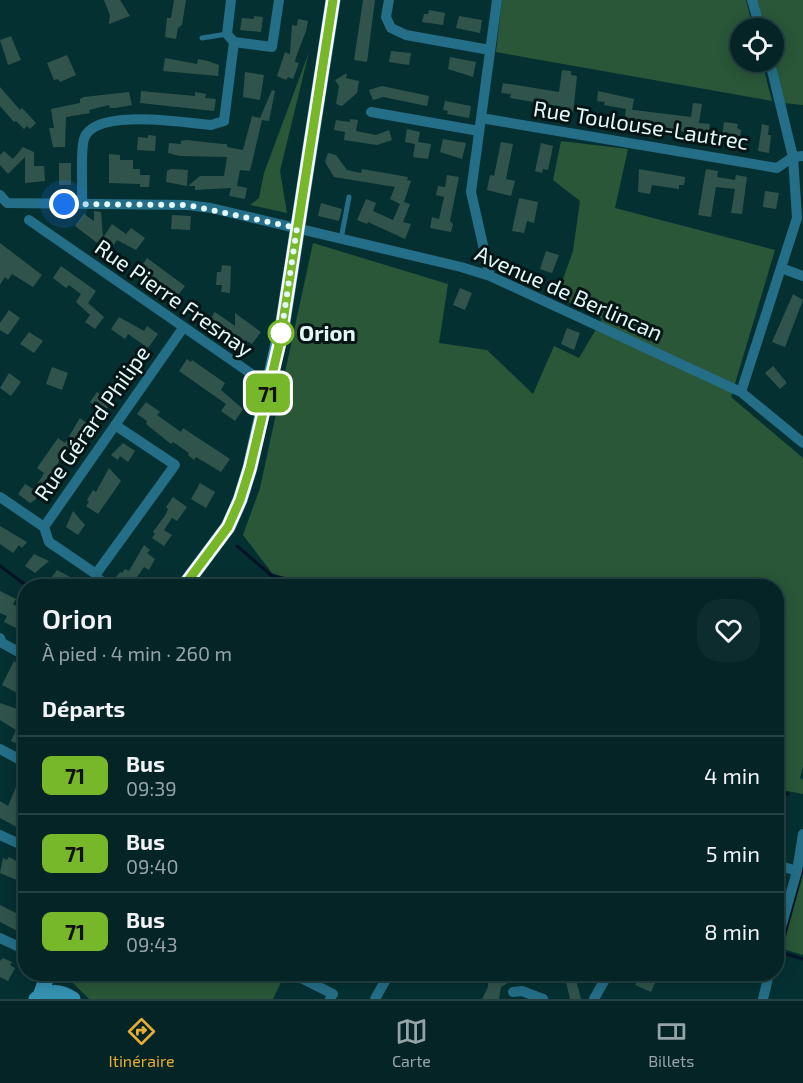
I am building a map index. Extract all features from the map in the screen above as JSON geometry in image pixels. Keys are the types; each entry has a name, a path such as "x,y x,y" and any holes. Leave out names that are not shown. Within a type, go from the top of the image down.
{"street":[{"path":"82,204 84,138 92,129 127,118 211,125 224,121 231,38 231,0"},
{"path":"231,38 272,47 279,0"},
{"path":"189,579 228,527 246,484 280,341 333,0"},
{"path":"388,0 386,17 391,28 406,35 490,50"},
{"path":"490,276 471,192 497,0"},
{"path":"752,0 757,18"},
{"path":"741,392 797,218 798,157 773,72"},
{"path":"371,112 479,131"},
{"name":"Rue Toulouse-Lautrec","path":"481,118 777,168 798,157"},
{"name":"Avenue de Berlincan","path":"4,199 82,204 187,205 297,228 490,276 741,392 803,443"},
{"name":"Rue Pierre Fresnay","path":"29,220 269,386"},
{"path":"781,268 803,276"},
{"name":"Rue Gérard Philipe","path":"0,497 44,527 183,328"},
{"path":"44,527 49,542 96,574 175,465 116,425"},
{"path":"1,643 18,652"},
{"path":"0,750 18,759"},
{"path":"784,917 797,871 803,834"},
{"path":"0,835 18,843"},
{"path":"784,867 797,871"},
{"path":"0,938 17,946"},
{"path":"38,998 45,981"},
{"path":"60,981 70,997"},
{"path":"306,981 331,997 343,999"},
{"path":"375,999 385,981"},
{"path":"594,999 604,981"},
{"path":"763,999 767,981"},
{"path":"513,992 522,991 543,999"},
{"path":"38,998 50,992 70,997"}],"lane":[{"path":"201,38 231,38"},
{"path":"341,239 349,197"},
{"path":"96,574 103,579"}],"green space":[{"path":"502,0 746,0 750,18 730,18 730,72 765,72 772,101 496,52"},
{"path":"755,0 803,0 803,105 783,103 777,72 784,72 784,18 763,18"},
{"path":"309,52 280,171 287,213 250,205 259,198 264,173"},
{"path":"561,141 628,149 615,208 775,250 731,397 803,458 803,766 800,778 803,780 803,794 784,790 784,579 289,579 272,573 243,535 260,488 313,243 448,284 439,343 487,350 533,394 554,346 579,358 602,319 557,296 573,251 580,201 553,180"},
{"path":"803,865 803,955 784,949"},
{"path":"71,981 282,981 273,999 89,999"}],"building":[{"path":"104,0 120,0 130,16 109,24 110,15"},
{"path":"174,0 186,0 182,25 178,28 176,39 165,37 167,18 171,18"},
{"path":"363,0 375,0 367,62 354,60"},
{"path":"429,10 445,13 443,25 422,22 424,14 428,14"},
{"path":"254,16 263,17 261,32 240,30 242,18 254,19"},
{"path":"459,16 482,20 480,33 456,28"},
{"path":"298,19 308,21 296,57 295,62 299,63 293,79 288,77 286,80 277,76 285,52 290,54 292,25 297,26"},
{"path":"11,36 21,60 8,65 0,40"},
{"path":"391,51 411,53 409,65 389,62"},
{"path":"67,55 76,75 60,82 58,79 54,80 47,63"},
{"path":"450,57 476,62 473,77 448,69"},
{"path":"165,58 197,64 198,59 208,61 219,65 218,76 163,71"},
{"path":"562,70 571,71 571,75 577,76 573,113 564,111 564,107 510,98 511,94 501,93 503,83 559,92"},
{"path":"245,72 264,75 260,100 243,97"},
{"path":"347,73 346,78 359,81 357,93 342,106 336,104 339,86 335,80"},
{"path":"382,86 429,96 427,106 383,97 373,100 369,90"},
{"path":"0,87 20,110 22,108 36,123 30,129 27,126 24,129 16,121 14,122 0,106"},
{"path":"272,90 275,91 269,121 262,120 250,171 240,170 237,186 247,188 245,199 229,196 231,188 195,190 195,186 188,186 200,176 224,176 227,157 180,156 168,153 169,143 181,144 181,141 186,140 227,144 227,147 243,150 252,116 260,118"},
{"path":"141,91 195,96 195,92 206,94 205,98 216,99 214,111 140,103"},
{"path":"598,91 634,99 632,110 604,105 605,102 597,101"},
{"path":"129,92 132,105 110,108 109,105 89,110 90,113 66,117 65,147 53,147 49,128 54,128 51,109 80,103 80,99 84,97"},
{"path":"445,101 471,106 469,118 447,114 448,111 443,110"},
{"path":"693,103 702,104 699,123 710,124 708,136 688,136 688,132 656,129 657,126 633,122 632,131 623,130 626,109 691,117"},
{"path":"350,119 358,120 356,131 376,135 389,130 392,140 377,145 344,140 345,132 334,130 336,120 350,122"},
{"path":"724,122 738,124 737,128 741,130 740,138 722,137"},
{"path":"762,124 769,126 768,135 771,135 769,153 758,151"},
{"path":"407,129 420,132 418,142 431,144 428,159 413,157 415,144 405,142"},
{"path":"148,135 156,136 155,151 137,150 138,137 148,138"},
{"path":"443,139 466,143 462,159 440,152"},
{"path":"501,142 513,144 506,179 515,181 511,196 487,190 490,175 494,176"},
{"path":"541,143 553,146 548,170 543,169 542,173 535,171"},
{"path":"23,147 34,152 34,166 44,166 45,181 25,183 25,157 8,174 0,165 0,155 4,151 13,159"},
{"path":"328,153 336,155 347,170 361,173 362,169 408,177 407,180 411,181 404,202 410,204 403,222 411,224 405,239 368,222 367,224 357,220 366,199 376,203 373,211 393,220 400,204 390,199 395,187 334,177 325,162"},
{"path":"109,154 120,155 120,160 133,160 133,169 140,169 140,175 150,175 149,187 140,187 140,184 109,183"},
{"path":"59,163 71,163 71,185 59,185"},
{"path":"171,169 188,170 187,186 166,182 167,171"},
{"path":"639,169 685,177 684,185 679,185 679,189 652,185 650,194 638,192"},
{"path":"706,169 718,171 717,177 735,180 736,175 747,177 742,214 731,213 735,189 716,187 711,217 698,215"},
{"path":"447,175 459,177 450,221 453,224 451,232 430,228 432,217 439,219 444,197 436,195 438,186 445,187"},
{"path":"765,191 779,193 776,209 763,207"},
{"path":"519,198 538,202 534,223 527,221 524,233 512,231"},
{"path":"321,203 342,209 339,221 318,216"},
{"path":"94,211 101,212 103,238 112,224 126,234 131,228 145,238 136,250 117,240 109,252 75,226 84,214 94,221"},
{"path":"172,215 191,216 190,230 171,229"},
{"path":"0,243 42,275 33,287 12,274 8,280 5,277 0,285"},
{"path":"546,251 559,255 552,273 540,269"},
{"path":"147,258 185,286 176,298 138,271"},
{"path":"222,265 231,266 230,293 221,292 222,285 216,285 217,272 221,272"},
{"path":"61,266 96,291 88,303 104,317 95,329 85,322 90,315 76,302 81,294 69,285 66,288 53,278"},
{"path":"460,288 472,293 465,310 453,305"},
{"path":"793,294 803,300 785,347 772,342"},
{"path":"9,310 20,318 8,335 0,330 0,323"},
{"path":"215,312 235,326 235,313 261,332 252,344 245,340 241,344 222,331 220,334 206,325"},
{"path":"119,317 144,331 147,326 158,334 148,348 128,334 125,339 111,329"},
{"path":"567,328 580,333 574,350 561,344"},
{"path":"29,332 43,341 34,353 20,344"},
{"path":"187,359 191,362 192,360 225,383 221,390 243,409 235,421 221,411 226,404 179,371"},
{"path":"773,366 787,383 780,389 765,373"},
{"path":"52,367 68,373 62,390 46,384"},
{"path":"9,373 21,382 11,396 0,388"},
{"path":"97,392 111,402 90,435 87,433 84,437 81,435 67,454 65,452 35,500 30,503 18,494 25,484 33,489 42,477 44,473 37,468 58,438 65,443 80,418 88,424 97,413 98,408 90,402"},
{"path":"146,402 160,412 157,415 181,432 183,428 230,459 221,472 196,457 194,460 188,455 189,453 173,442 171,444 146,424 147,421 137,414"},
{"path":"123,443 135,451 128,462 120,456 118,460 111,455"},
{"path":"109,468 121,481 98,514 86,506 89,502 87,500 93,490 96,492"},
{"path":"200,483 215,492 206,508 191,499"},
{"path":"173,497 187,507 177,521 172,518 164,530 172,535 164,546 152,538 155,534 153,532 166,514 168,509 166,507"},
{"path":"73,511 85,525 78,535 66,527"},
{"path":"0,526 27,542 22,548 19,545 13,553 0,544"},
{"path":"144,545 150,550 147,553 155,559 149,570 144,567 136,579 115,579 125,569 129,571"},
{"path":"34,554 49,561 35,573 25,566"},
{"path":"57,570 72,578 71,579 50,579"},
{"path":"0,591 16,599 13,604 18,607 18,629 4,622 7,616 0,613"},
{"path":"14,661 18,663 18,693 2,685"},
{"path":"0,703 18,709 18,744 11,741 16,730 0,720"},
{"path":"18,785 18,828 0,818 0,801 8,806"},
{"path":"9,857 18,862 18,881 0,873 3,858 7,860"},
{"path":"0,905 16,913 18,909 18,931 0,922"},
{"path":"3,958 12,962 10,965 15,968 8,981 0,977 0,961"},
{"path":"488,981 508,981 501,987 499,999 482,999 488,987"},
{"path":"576,981 581,999 570,999 566,982"},
{"path":"638,981 656,981 651,992 635,985"}],"waterway":[{"path":"237,546 272,576 288,579"},
{"path":"0,566 18,579"},
{"path":"784,793 788,794"},
{"path":"784,937 803,868"},
{"path":"784,953 803,959"}],"bus line":[{"name":"71","path":"191,579 218,544 235,514 250,468 280,341 333,0"}],"place":[{"name":"Orion","path":"281,333"}],"route":[{"path":"64,204 187,205 211,208 297,228 280,341 281,333"}]}
